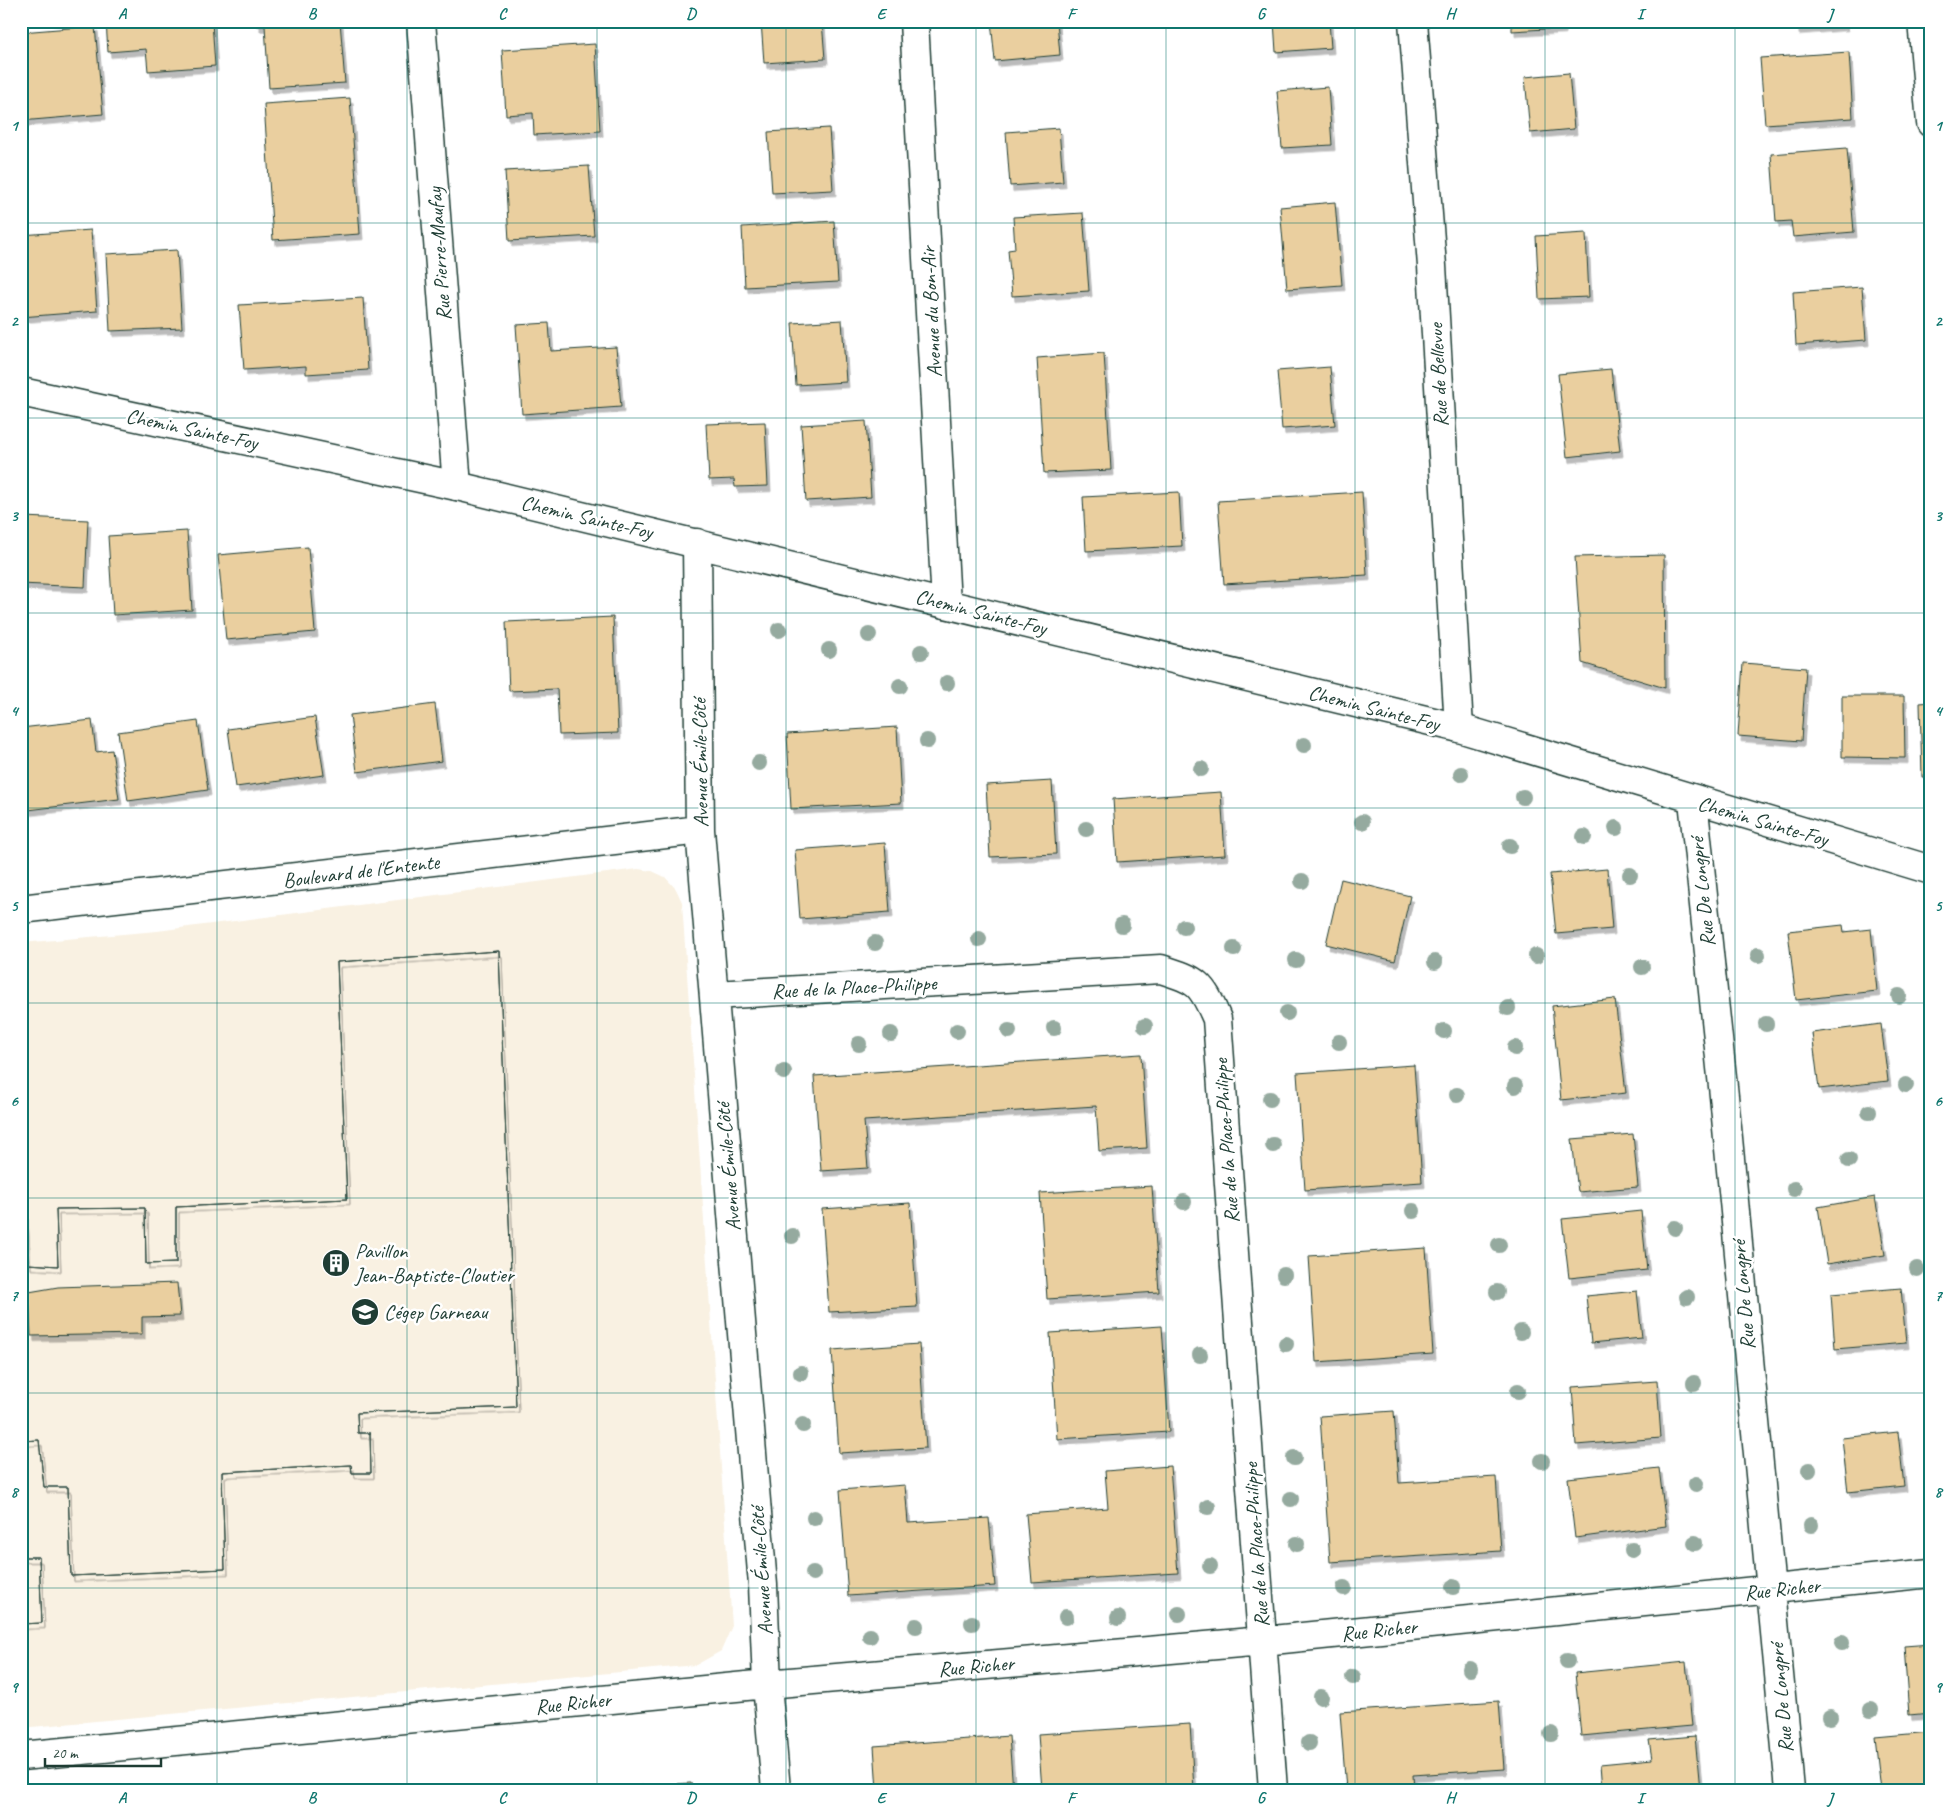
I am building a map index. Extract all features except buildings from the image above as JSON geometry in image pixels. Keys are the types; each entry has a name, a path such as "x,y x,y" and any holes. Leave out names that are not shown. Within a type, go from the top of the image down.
{"street":[{"name":"Rue Pierre-Maufay","path":"421,21 457,486"},
{"name":"Avenue du Bon-Air","path":"914,21 946,604"},
{"name":"Rue de Bellevue","path":"1413,21 1432,266 1459,728"},
{"path":"1922,21 1931,124"},
{"name":"Chemin Sainte-Foy","path":"21,392 457,486 1459,728 1693,800 1931,870"},
{"name":"Avenue Émile-Côté","path":"697,543 700,830 762,1565 767,1684 776,1790"},
{"name":"Rue De Longpré","path":"1693,800 1724,1096 1790,1790"},
{"name":"Boulevard de l'Entente","path":"21,910 700,830"},
{"name":"Rue de la Place-Philippe","path":"714,995 1161,969 1193,979 1207,995 1217,1019 1273,1790"},
{"name":"Rue Richer","path":"21,1756 767,1684 1262,1641 1931,1573"}],"shaded area":[{"name":"Cégep Garneau","path":"638,869 652,871 665,877 676,889 682,902 732,1626 721,1651 696,1665 21,1728 21,943 157,931"}],"place":[{"name":"Pavillon Jean-Baptiste-Cloutier","path":"336,1263"},
{"name":"Cégep Garneau","path":"365,1312"}]}
